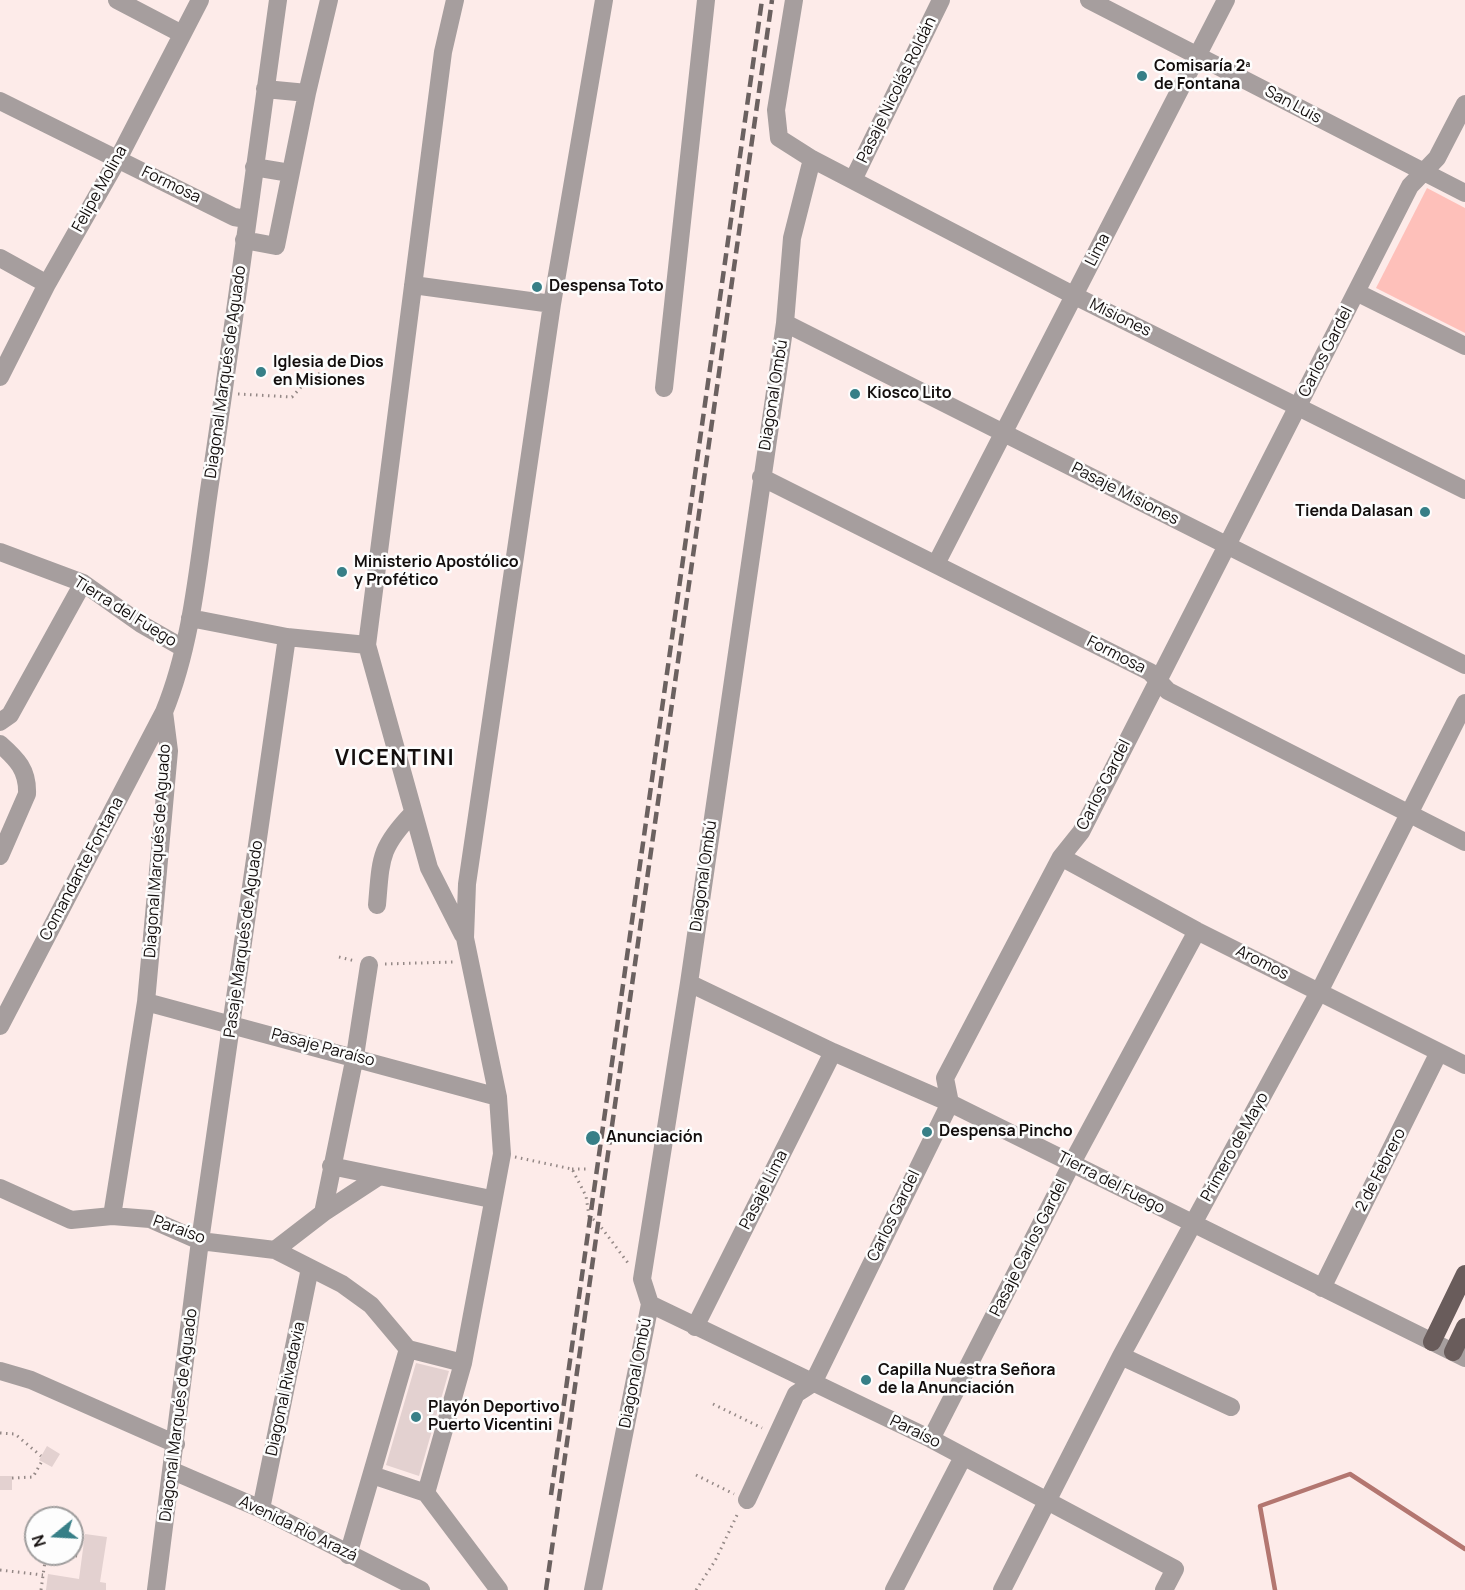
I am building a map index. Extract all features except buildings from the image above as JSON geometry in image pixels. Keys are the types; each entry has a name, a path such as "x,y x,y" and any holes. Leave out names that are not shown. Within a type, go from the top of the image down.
{"main road":[{"path":"1432,1342 1465,1274"},
{"path":"1459,1355 1465,1327"}],"street":[{"path":"117,0 182,33"},
{"name":"Felipe Molina","path":"0,376 46,284 118,159 200,0"},
{"name":"Diagonal Marqués de Aguado","path":"112,1216 146,1002 169,751 164,712 174,688 190,618 224,393 246,219 278,0"},
{"path":"244,240 276,246 307,93 329,0"},
{"path":"426,1493 463,1363 491,1199 502,1154 498,1097 465,938 429,868 367,645 443,52 455,0"},
{"path":"465,938 467,884 552,304 604,0"},
{"path":"664,388 706,0"},
{"name":"Misiones","path":"794,0 776,110 779,138 812,159 1075,296 1465,490"},
{"name":"Pasaje Nicolás Roldán","path":"853,180 941,0"},
{"name":"San Luis","path":"1089,0 1465,193"},
{"name":"Lima","path":"936,564 1002,432 1075,296 1227,0"},
{"path":"265,89 307,93"},
{"name":"Formosa","path":"0,101 234,217 246,219"},
{"name":"Carlos Gardel","path":"747,1500 796,1394 813,1383 950,1103 945,1078 1061,857 1081,832 1410,186 1437,158 1465,104"},
{"name":"Diagonal Ombú","path":"593,1590 650,1304 642,1279 689,983 785,323 792,238 812,159"},
{"path":"254,167 290,173"},
{"path":"0,258 46,284"},
{"path":"413,285 552,304"},
{"path":"1356,292 1465,346"},
{"name":"Pasaje Misiones","path":"785,323 1465,665"},
{"name":"Formosa","path":"761,477 1150,672 1168,691 1465,842"},
{"name":"Tierra del Fuego","path":"0,552 83,583 141,624 183,648"},
{"path":"0,722 10,715 83,583"},
{"name":"Tierra del Fuego","path":"190,618 286,637 367,645"},
{"name":"Pasaje Marqués de Aguado","path":"200,1241 233,1024 286,637"},
{"name":"Primero de Mayo","path":"1002,1590 1121,1356 1319,992 1465,703"},
{"name":"Comandante Fontana","path":"0,1026 164,712"},
{"path":"0,744 21,763 27,783 27,794 0,856"},
{"path":"378,905 381,858 391,836 413,813"},
{"name":"Aromos","path":"1061,857 1197,931 1465,1065"},
{"name":"Pasaje Carlos Gardel","path":"931,1439 1072,1163 1197,931"},
{"path":"323,1213 355,1056 369,965"},
{"name":"Tierra del Fuego","path":"689,983 833,1052 950,1103 1459,1355"},
{"name":"Pasaje Paraíso","path":"146,1002 355,1056 498,1097"},
{"name":"Pasaje Lima","path":"695,1327 833,1052"},
{"name":"2 de Febrero","path":"1322,1288 1439,1052"},
{"path":"331,1166 491,1199"},
{"path":"378,1177 323,1213 275,1250 342,1284 371,1305 408,1349 463,1363"},
{"name":"Paraíso","path":"0,1188 71,1220 112,1216 150,1219 200,1241 275,1250"},
{"name":"Diagonal Marqués de Aguado","path":"156,1590 173,1471 200,1241"},
{"name":"Diagonal Rivadavia","path":"261,1509 310,1268"},
{"name":"Paraíso","path":"650,1304 931,1439 1175,1569 1164,1590"},
{"path":"348,1555 408,1349"},
{"path":"1121,1356 1231,1407"},
{"path":"0,1371 31,1380 176,1444"},
{"path":"894,1590 963,1457"},
{"name":"Avenida Río Arazá","path":"173,1471 261,1509 421,1590"},
{"path":"372,1475 426,1493 499,1590"}],"path":[{"path":"224,393 292,397 312,375 323,373"},
{"path":"339,957 369,965 471,962"},
{"path":"502,1154 572,1169 586,1169"},
{"path":"572,1169 586,1197 589,1216 598,1223 642,1279"},
{"path":"713,1404 777,1435"},
{"path":"0,1434 15,1434 41,1456"},
{"path":"12,1478 33,1477 42,1461"},
{"path":"696,1475 747,1500 731,1523 715,1561 696,1590"},
{"path":"41,1590 44,1566"},
{"path":"0,1570 43,1575"}],"shaded area":[{"path":"1427,188 1465,208 1465,333 1376,288"}],"waterway":[{"path":"1275,1590 1260,1506 1350,1474 1465,1549"}],"railway":[{"path":"551,1495 762,0"},
{"path":"546,1590 772,0"}],"place":[{"name":"Comisaría 2ª de Fontana","path":"1142,76"},
{"name":"Despensa Toto","path":"537,287"},
{"name":"Iglesia de Dios en Misiones","path":"261,372"},
{"name":"Kiosco Lito","path":"855,394"},
{"name":"Tienda Dalasan","path":"1425,512"},
{"name":"Ministerio Apostólico y Profético","path":"342,572"},
{"name":"Despensa Pincho","path":"927,1132"},
{"name":"Anunciación","path":"593,1138"},
{"name":"Capilla Nuestra Señora de la Anunciación","path":"866,1380"},
{"name":"Playón Deportivo Puerto Vicentini","path":"416,1417"}],"district":[{"name":"VICENTINI","path":"395,759"}]}
